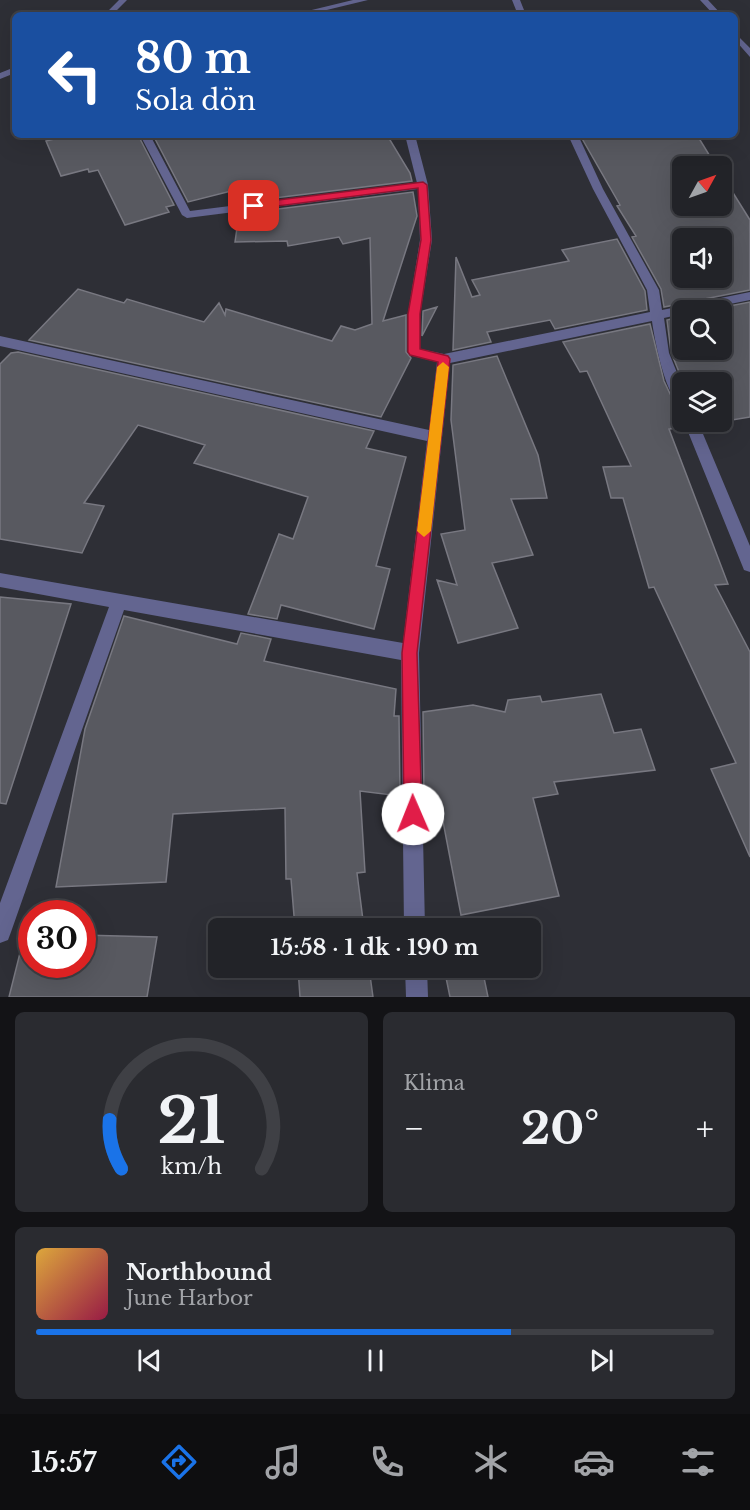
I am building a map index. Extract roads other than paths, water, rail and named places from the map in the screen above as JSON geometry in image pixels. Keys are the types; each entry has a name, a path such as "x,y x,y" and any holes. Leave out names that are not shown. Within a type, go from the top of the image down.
{"street":[{"path":"111,12 123,0"},
{"path":"704,0 715,12"},
{"path":"304,12 332,3 362,3"},
{"path":"738,39 750,54"},
{"path":"147,138 187,215 423,185"},
{"path":"411,138 423,185 426,240 414,314 414,352 444,359 750,296"},
{"path":"574,138 598,189 653,290 663,353 672,375"},
{"path":"0,341 435,437"},
{"path":"415,918 410,653 444,359"},
{"path":"695,432 750,565"},
{"path":"0,580 410,653"},
{"path":"0,932 118,602"},
{"path":"416,978 417,997"}]}
